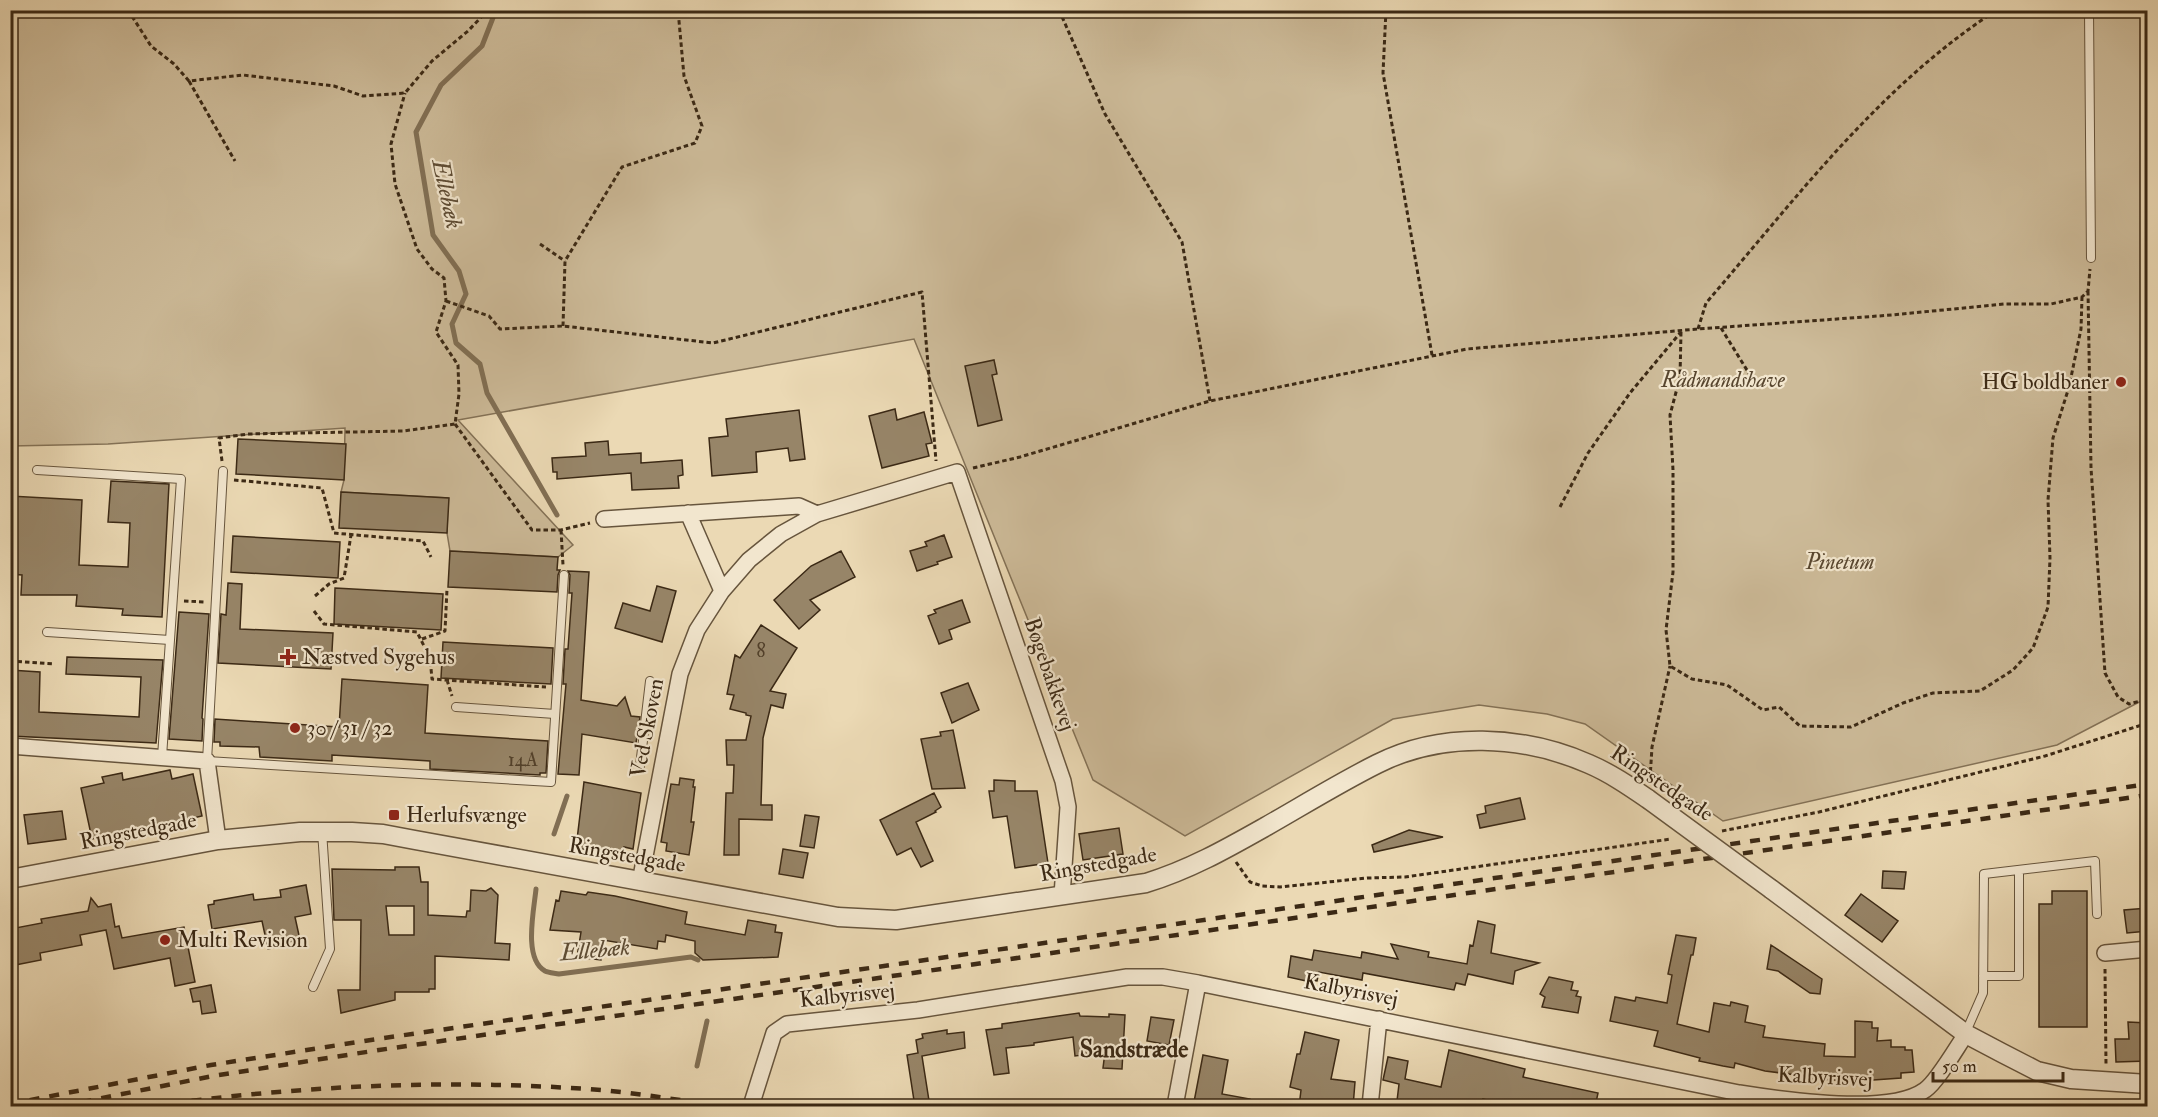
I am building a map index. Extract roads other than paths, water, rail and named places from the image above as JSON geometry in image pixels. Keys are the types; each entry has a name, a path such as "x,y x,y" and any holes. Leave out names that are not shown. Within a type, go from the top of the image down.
{"street":[{"name":"Ved Skoven","path":"640,882 680,674 697,630 722,591 749,560 773,541 817,514 957,472"},
{"name":"Bøgebakkevej","path":"957,472 1063,781 1068,807 1062,896"},
{"path":"604,519 799,506 817,514"},
{"path":"688,513 722,591"},
{"name":"Ringstedgade","path":"10,879 218,840 322,831 383,834 838,917 863,920 905,919 1146,883 1173,875 1228,849 1377,764 1414,750 1475,740 1527,744 1549,749 1590,764 1648,798 1966,1034 2037,1071 2071,1079 2148,1084"},
{"path":"10,746 207,761 218,840"},
{"path":"2105,952 2148,949"},
{"name":"Kalbyrisvej","path":"751,1107 774,1034 787,1024 918,1010 1127,977 1163,977 1198,983 1738,1094 1807,1103 1881,1103 1906,1100 1927,1089 1966,1034"},
{"path":"1175,1107 1198,983"},
{"path":"1370,1107 1379,1019"}],"lane":[{"path":"2089,10 2091,258"},
{"path":"37,470 181,478 162,757"},
{"path":"223,475 207,761 551,782 564,576"},
{"path":"46,632 170,640"},
{"path":"640,766 650,681"},
{"path":"456,707 555,714"},
{"path":"313,987 330,949 322,831"},
{"path":"1966,1034 1983,993 1984,874 2095,861 2097,914"},
{"path":"1983,976 2019,975 2019,870"}],"waterway":[{"name":"Ellebæk","path":"496,10 482,46 441,85 416,132 433,235 459,271 466,294 452,324 456,343 480,364 487,393 557,515"},
{"name":"Ellebæk","path":"554,834 567,796"},
{"name":"Ellebæk","path":"536,889 532,945 538,965 545,971 559,974 691,957 698,960"},
{"name":"Ellebæk","path":"697,1066 707,1021"}],"railway":[{"path":"10,1104 211,1065 377,1039 2148,784"},
{"path":"62,1106 213,1076 379,1050 2148,795"},
{"path":"152,1106 315,1089 424,1085 533,1086 604,1090 722,1106"}],"place":[{"name":"HG boldbaner","path":"2121,382"},
{"name":"Næstved Sygehus","path":"288,657"},
{"name":"30 / 31 / 32","path":"295,728"},
{"name":"Herlufsvænge","path":"394,815"},
{"name":"Multi Revision","path":"165,940"}],"district":[{"name":"Sandstræde","path":"1134,1049"}],"park label":[{"name":"Rådmandshave","path":"1723,380"},
{"name":"Pinetum","path":"1840,562"}]}
